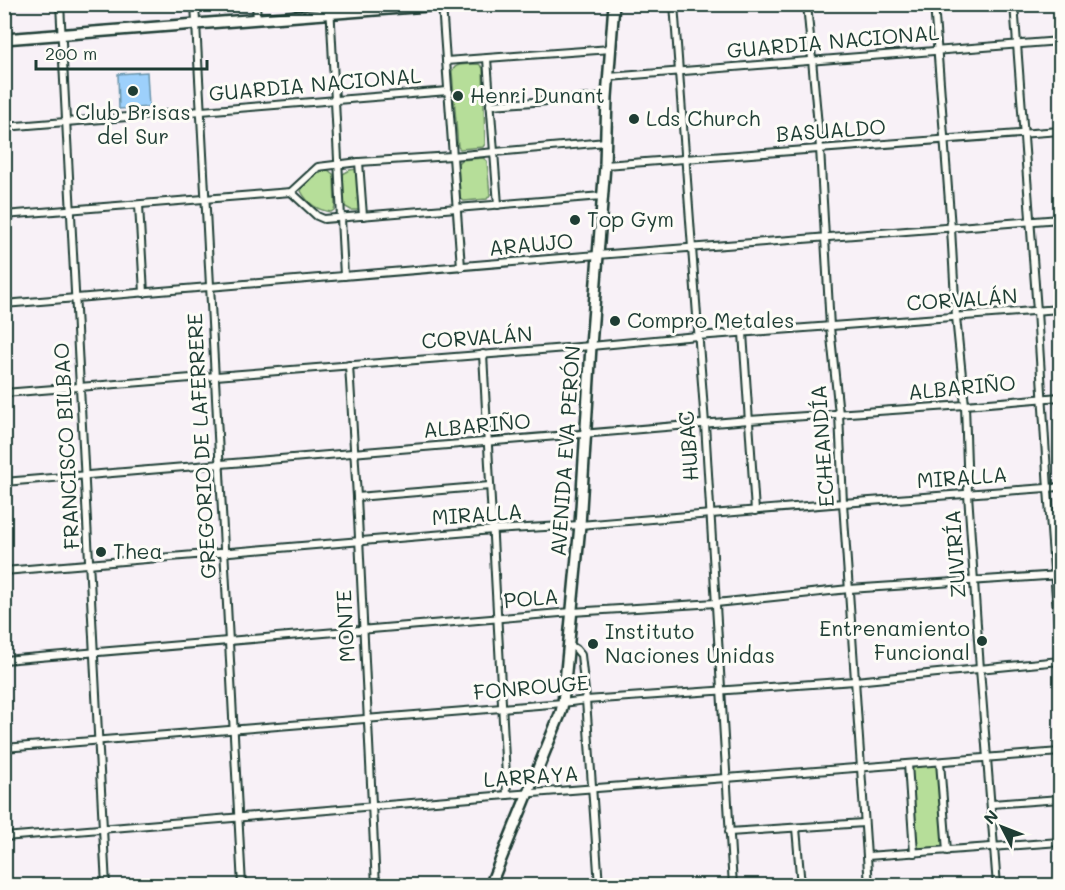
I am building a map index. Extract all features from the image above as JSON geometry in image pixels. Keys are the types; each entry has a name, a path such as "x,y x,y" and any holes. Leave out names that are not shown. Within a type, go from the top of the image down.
{"main road":[{"path":"4,39 257,20 331,9 453,4"},
{"name":"AVENIDA EVA PERÓN","path":"490,885 563,703 580,525 614,4"}],"street":[{"name":"FRANCISCO BILBAO","path":"60,4 106,885"},
{"name":"GREGORIO DE LAFERRERE","path":"195,4 242,885"},
{"path":"256,4 257,20"},
{"name":"HUBAC","path":"674,4 705,424 733,885"},
{"name":"ECHEANDÍA","path":"807,4 820,148 830,327 839,414 868,885"},
{"name":"ZUVIRÍA","path":"934,4 997,885"},
{"path":"1014,4 1048,489 1058,575 1060,652"},
{"path":"442,5 461,267"},
{"path":"331,9 344,276"},
{"name":"GUARDIA NACIONAL","path":"609,77 1060,41"},
{"name":"GUARDIA NACIONAL","path":"446,61 611,49"},
{"path":"487,59 498,205"},
{"name":"GUARDIA NACIONAL","path":"4,127 448,91"},
{"path":"490,105 607,97"},
{"name":"BASUALDO","path":"605,165 1060,131"},
{"path":"4,215 291,192 318,167 606,142"},
{"path":"359,162 363,216"},
{"path":"291,192 320,218 602,196"},
{"path":"139,205 144,293"},
{"name":"ARAUJO","path":"4,304 1060,219"},
{"name":"CORVALÁN","path":"4,393 697,336 1060,309"},
{"path":"743,333 755,511"},
{"path":"483,354 507,795"},
{"name":"MONTE","path":"349,365 376,885"},
{"name":"ALBARIÑO","path":"4,482 585,433 1060,397"},
{"path":"357,497 490,486"},
{"name":"MIRALLA","path":"4,571 493,530 1060,487"},
{"name":"POLA","path":"4,660 572,612 716,603 849,590 1058,575"},
{"path":"568,644 581,655 599,885"},
{"name":"FONROUGE","path":"4,748 586,700 855,681 1060,662"},
{"name":"LARRAYA","path":"4,837 1060,752"},
{"path":"940,762 946,851"},
{"path":"908,764 914,853"},
{"path":"992,804 1060,799"},
{"path":"729,832 864,823"},
{"path":"796,828 801,885"},
{"path":"867,856 1060,842"}],"green space":[{"path":"479,64 483,68 485,144 483,147 460,149 452,71 460,65"},
{"path":"483,158 487,161 490,195 487,199 464,201 460,198 458,163 461,160"},
{"path":"357,169 361,210 351,210 344,206 343,174"},
{"path":"328,170 334,178 335,206 331,212 313,206 301,191 312,178"},
{"path":"938,765 944,848 916,850 911,767"}],"water":[{"name":"Club Brisas del Sur","path":"147,72 149,107 119,109 118,74"}],"place":[{"name":"Club Brisas del Sur","path":"133,91"},
{"name":"Henri Dunant","path":"458,96"},
{"name":"Lds Church","path":"634,119"},
{"name":"Top Gym","path":"575,220"},
{"name":"Compro Metales","path":"615,321"},
{"name":"Thea","path":"101,552"},
{"name":"Entrenamiento Funcional","path":"982,641"},
{"name":"Instituto Naciones Unidas","path":"593,644"}]}
